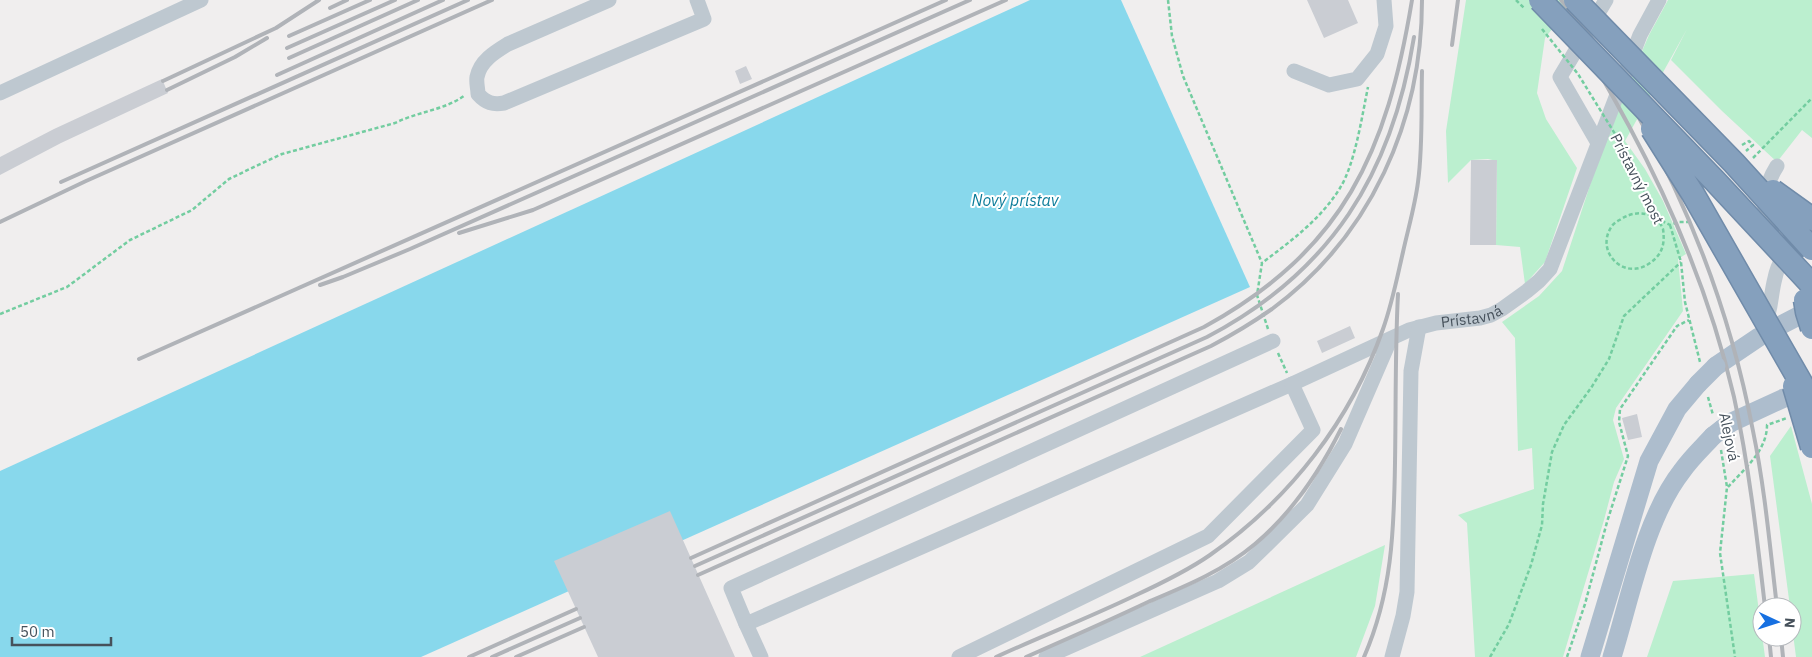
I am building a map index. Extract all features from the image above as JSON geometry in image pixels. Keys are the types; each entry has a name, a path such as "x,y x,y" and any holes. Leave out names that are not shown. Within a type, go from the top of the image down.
{"highway":[{"path":"1576,0 1812,219"},
{"path":"1534,7 1631,93 1780,249 1810,298 1807,312 1812,328"},
{"path":"1631,93 1693,194 1812,402"},
{"path":"1743,155 1812,249"},
{"path":"1783,352 1812,447"}],"main road":[{"path":"1783,324 1810,298"},
{"path":"1590,657 1649,461 1677,409 1706,379 1759,337"},
{"path":"1612,657 1646,543 1662,504 1681,471 1717,431 1784,398"}],"street":[{"path":"0,93 201,0"},
{"path":"609,0 508,44 494,52 483,64 477,77 478,94 483,100 494,104 518,98 704,19 697,0"},
{"path":"1294,71 1329,85 1357,79 1377,54 1386,26 1384,0"},
{"path":"1598,143 1560,77 1606,0"},
{"name":"Prístavná","path":"1392,657 1407,592 1411,371 1419,326 1491,315 1516,299 1539,281 1550,269 1640,35 1659,0"},
{"path":"1777,166 1765,192 1764,211 1766,223 1772,235 1786,254"},
{"path":"1759,337 1769,316 1774,278 1778,265 1797,240 1812,230"},
{"path":"746,624 1292,384 1419,326"},
{"path":"761,657 731,588 1273,340"},
{"path":"1046,657 1218,581 1249,562 1307,505 1345,444 1390,340"},
{"path":"959,657 1208,536 1313,430 1292,384"}],"path":[{"path":"1168,0 1172,36 1183,76 1262,263 1257,295 1273,340 1292,384"},
{"path":"1516,0 1534,7"},
{"name":"Prístavný most","path":"1542,29 1578,74 1620,142 1663,229 1664,240 1662,250 1656,259 1645,266 1633,270 1618,266 1610,254 1606,240 1612,225 1629,214 1643,213 1650,215 1670,225"},
{"path":"1262,263 1307,227 1341,187 1361,124 1368,85"},
{"path":"0,314 67,287 130,240 192,210 229,180 256,166 282,154 395,123 409,116 443,106 461,98 478,86"},
{"path":"1743,155 1812,98"},
{"name":"Alejová","path":"1670,225 1681,262 1685,302 1706,379 1728,487 1720,553 1735,657"},
{"path":"1490,657 1509,624 1531,565 1542,525 1552,452 1564,425 1609,359 1624,316 1681,262"},
{"path":"1567,657 1585,604 1607,522 1628,456 1619,422 1620,409 1677,326 1689,320"},
{"path":"1728,487 1754,458 1767,436 1767,425 1790,417"}],"green space":[{"path":"1466,0 1575,0 1545,38 1537,93 1546,119 1577,168 1545,262 1525,284 1520,247 1496,245 1497,161 1488,159 1471,160 1448,183 1446,131"},
{"path":"1668,0 1812,0 1812,138 1802,130 1777,162 1671,60 1687,29 1625,141 1645,169 1663,201 1686,254 1678,259 1683,311 1616,408 1613,420 1624,459 1614,482 1563,657 1475,657 1467,523 1458,515 1534,489 1532,448 1518,451 1515,338 1502,322 1539,296 1562,271 1608,130 1649,35"},
{"path":"1791,426 1812,504 1812,657 1796,657 1795,647 1802,647 1802,597 1789,597 1770,456"},
{"path":"1385,545 1375,606 1356,657 1140,657"},
{"path":"1754,574 1757,597 1752,597 1752,647 1764,647 1765,657 1647,657 1673,581"}],"water":[{"name":"Nový prístav","path":"1030,0 1121,0 1250,287 421,657 0,657 0,471"}],"building":[{"path":"1307,0 1348,0 1358,23 1324,38"},
{"path":"746,66 752,79 740,84 735,71"},
{"path":"162,79 168,93 61,143 0,175 0,157 54,129"},
{"path":"1471,160 1497,160 1496,245 1470,245"},
{"path":"1350,326 1355,338 1322,353 1317,341"},
{"path":"1637,414 1642,437 1628,440 1622,418"},
{"path":"670,511 735,657 598,657 554,561"}],"railway":[{"path":"163,81 276,28 319,0"},
{"path":"330,8 347,0"},
{"path":"289,36 370,0"},
{"path":"287,48 395,0"},
{"path":"289,58 418,0"},
{"path":"277,75 443,0"},
{"path":"61,182 468,0"},
{"path":"0,222 86,181 492,0"},
{"path":"139,359 946,0"},
{"path":"320,285 410,249 970,0"},
{"path":"459,233 533,210 1006,0"},
{"path":"691,558 1204,327 1252,297 1292,265 1325,230 1351,192 1372,150 1389,104 1402,55 1412,0"},
{"path":"698,575 1211,346 1242,329 1272,309 1307,280 1337,247 1363,211 1384,172 1401,132 1412,89 1420,45 1422,0"},
{"path":"1452,45 1458,0"},
{"path":"1546,0 1586,51 1629,126 1677,224 1703,292 1715,327 1734,397 1752,502 1764,597"},
{"path":"1561,0 1601,52 1638,116 1676,191 1708,269 1734,349 1753,431 1764,497 1776,597"},
{"path":"695,566 1207,337 1251,311 1289,282 1321,250 1349,214 1372,175 1390,133 1404,87 1414,37"},
{"path":"167,90 235,57 267,38"},
{"path":"996,657 1100,612 1173,577 1201,561 1239,533 1266,509 1314,455 1354,395 1370,363 1389,310 1413,209 1420,168 1422,71"},
{"path":"1364,657 1381,609 1390,562 1395,488 1398,294"},
{"path":"1026,657 1190,584 1243,554 1269,532 1304,491 1324,461 1341,429"},
{"path":"469,657 576,609"},
{"path":"492,657 580,618"},
{"path":"516,657 584,627"},
{"path":"1770,647 1771,657"},
{"path":"1782,647 1783,657"}]}
